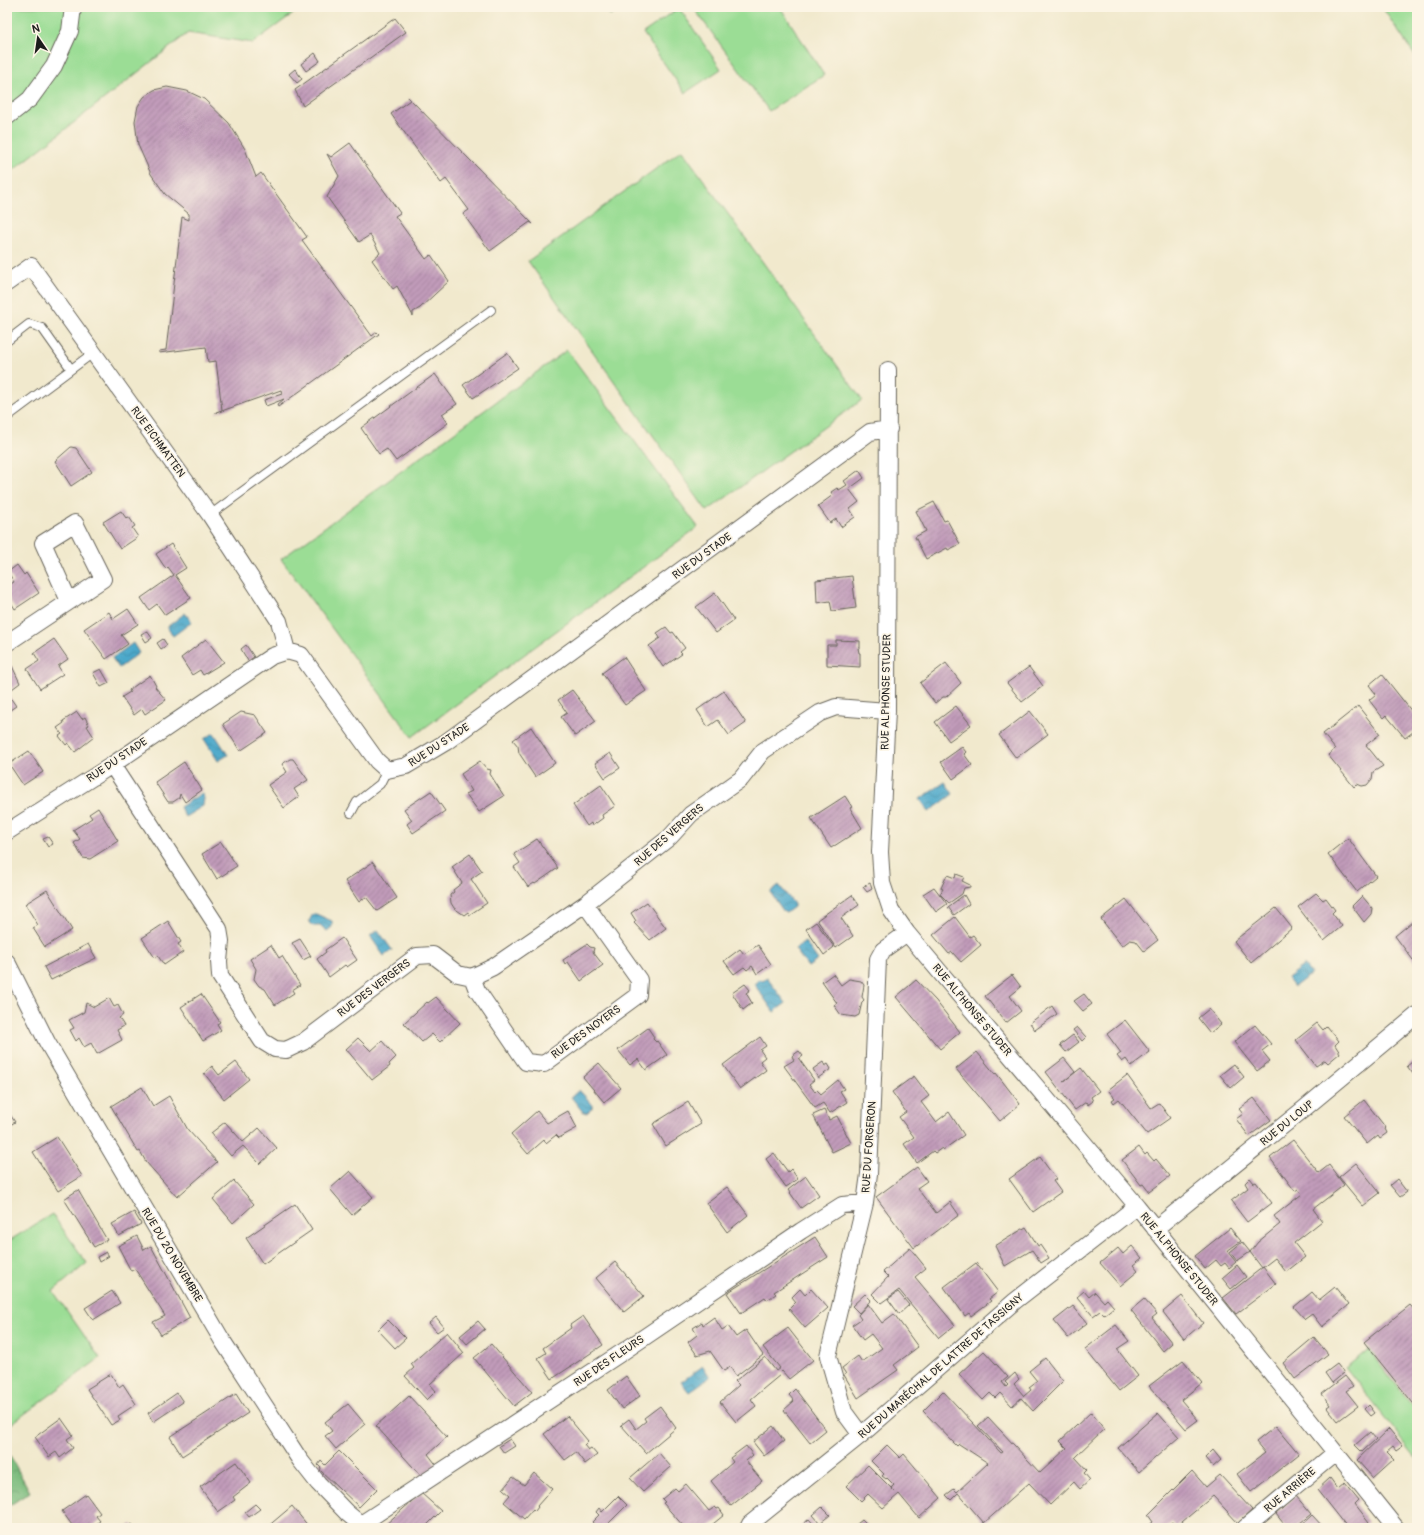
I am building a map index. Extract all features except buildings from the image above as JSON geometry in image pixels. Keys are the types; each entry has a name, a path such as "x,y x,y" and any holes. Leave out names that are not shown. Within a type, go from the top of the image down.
{"street":[{"path":"7,117 30,99 54,66 70,31 74,7"},
{"name":"RUE EICHMATTEN","path":"7,283 31,266 210,515 279,621 287,650"},
{"name":"RUE ALPHONSE STUDER","path":"888,370 887,711 880,852 882,883 891,910 907,933 1137,1206 1396,1528"},
{"name":"RUE DU STADE","path":"387,770 406,766 446,742 870,432 889,429"},
{"path":"7,643 103,579 76,523 43,543 69,601"},
{"path":"287,650 301,655 376,761 387,770"},
{"name":"RUE DU STADE","path":"7,832 112,764 272,656 287,650"},
{"name":"RUE DES VERGERS","path":"112,764 219,929 221,942 219,961 220,976 262,1041 275,1049 286,1050 303,1042 417,956 433,955 458,974 472,977 493,967 585,904 670,837 691,814 741,779 763,751 820,713 836,707 887,711"},
{"name":"RUE DES NOYERS","path":"472,977 477,990 526,1062 544,1064 638,995 640,980 585,904"},
{"name":"RUE DU FORGERON","path":"861,1435 844,1412 828,1356 865,1203 869,1174 878,959 883,950 907,933"},
{"name":"RUE DU 20 NOVEMBRE","path":"7,962 47,1042 222,1340 300,1460 318,1483 361,1527"},
{"name":"RUE DU LOUP","path":"1155,1229 1299,1113 1417,1015"},
{"name":"RUE DES FLEURS","path":"361,1527 812,1224 842,1205 865,1203"},
{"name":"RUE DU MARÉCHAL DE LATTRE DE TASSIGNY","path":"748,1528 750,1524 861,1435 1015,1301 1137,1206"},
{"name":"RUE ARRIÈRE","path":"1245,1528 1335,1453"}],"lane":[{"path":"210,515 491,310"},
{"path":"7,341 29,324 42,328 71,369"},
{"path":"7,417 93,353"},
{"path":"351,813 356,802 380,784 387,770"}],"green space":[{"path":"7,7 302,7 253,43 188,33 7,175"},
{"path":"604,7 622,7 610,15"},
{"path":"693,7 780,7 824,75 769,111"},
{"path":"1382,7 1417,7 1417,59"},
{"path":"679,8 721,69 685,93 643,33"},
{"path":"682,150 862,400 707,511 528,261"},
{"path":"567,350 698,527 412,737 281,559"},
{"path":"52,1214 87,1263 53,1291 100,1358 11,1424 7,1417 7,1242"},
{"path":"1369,1350 1417,1411 1417,1459 1346,1368"},
{"path":"7,1450 30,1492 7,1507"}],"water":[{"path":"185,613 192,622 173,636 167,627"},
{"path":"133,643 139,653 119,668 112,658"},
{"path":"214,733 228,755 218,761 204,739"},
{"path":"945,782 953,794 929,812 920,799"},
{"path":"202,793 204,798 203,806 185,817 180,807"},
{"path":"779,885 794,904 794,907 786,913 770,892"},
{"path":"313,914 332,921 332,927 327,931 321,926 313,926 309,921"},
{"path":"378,930 392,950 384,956 370,936"},
{"path":"805,942 818,960 808,967 795,949"},
{"path":"1304,965 1311,974 1294,987 1287,978"},
{"path":"767,978 786,1003 774,1012 754,984 760,979 763,981"},
{"path":"579,1090 592,1104 592,1108 587,1113 583,1112 571,1097"},
{"path":"703,1366 710,1377 689,1392 681,1382"}]}
